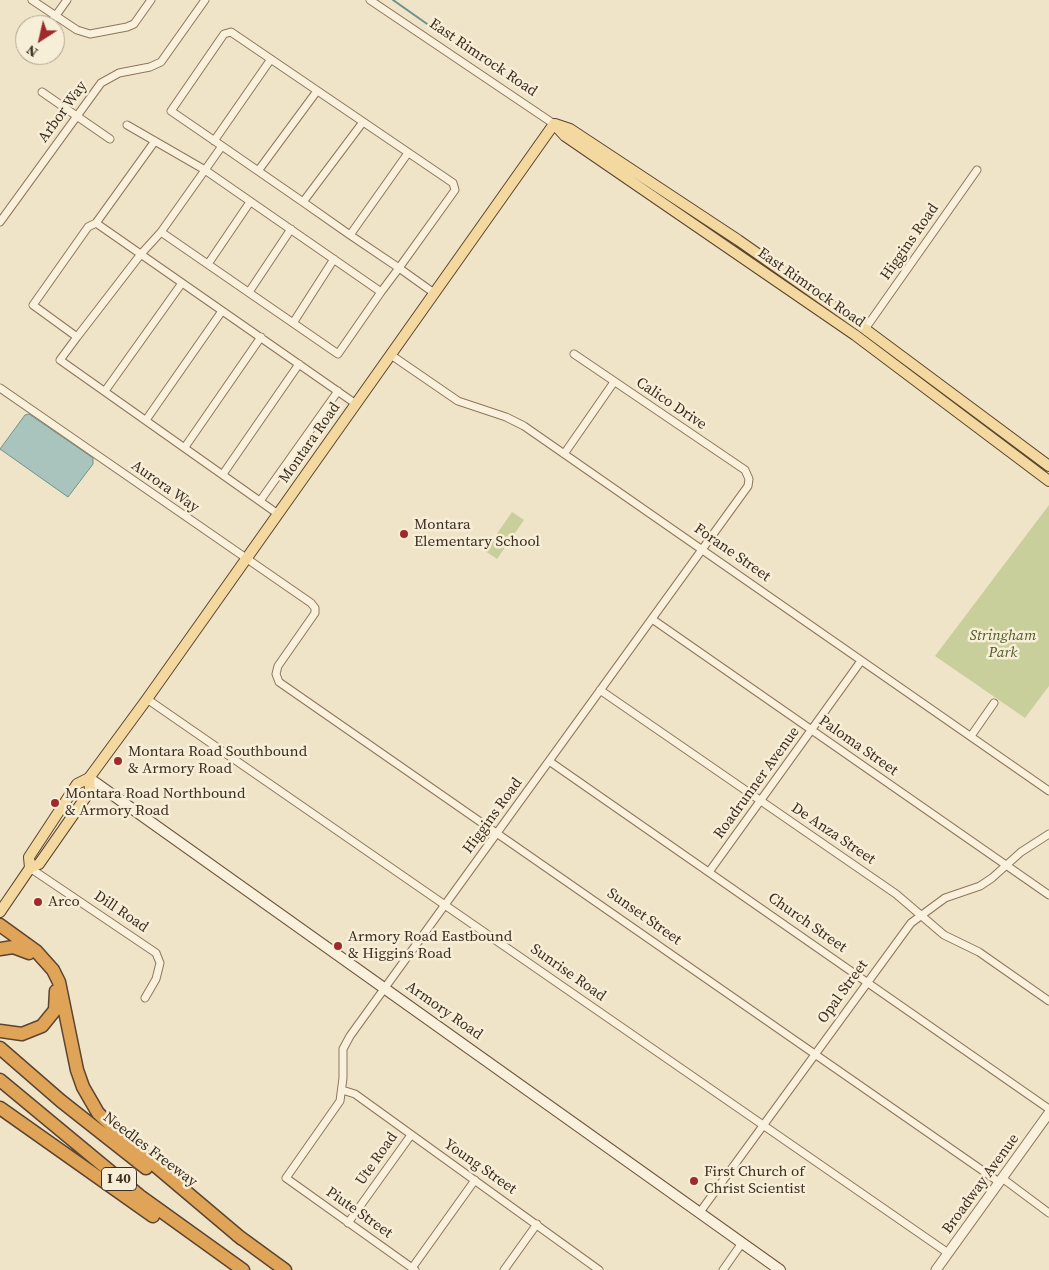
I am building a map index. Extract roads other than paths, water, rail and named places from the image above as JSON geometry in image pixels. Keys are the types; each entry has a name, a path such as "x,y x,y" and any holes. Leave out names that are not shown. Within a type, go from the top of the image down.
{"highway":[{"path":"0,925 36,951 53,970 59,982 77,1070 83,1087 98,1113 139,1152 242,1238"},
{"path":"0,931 29,952 45,968 52,978 57,999 55,1010 50,1019 33,1032 15,1034 0,1031"},
{"path":"0,949 13,948 29,952"},
{"name":"Needles Freeway","path":"0,1048 100,1133 285,1270"},
{"name":"I 40","path":"0,1080 140,1196 241,1270"},
{"path":"0,1108 159,1219 241,1270"}],"main road":[{"name":"Montara Road","path":"0,912 30,868 29,857 77,784 89,778 147,699 554,124"},
{"name":"East Rimrock Road","path":"554,124 570,129 651,181 865,329 1049,466"},
{"name":"East Rimrock Road","path":"554,124 565,136 855,335 1049,481"},
{"name":"Armory Road","path":"89,778 780,1270"}],"street":[{"path":"32,0 54,15"},
{"path":"56,15 67,0"},
{"path":"65,22 83,32 105,32 134,24 151,0"},
{"name":"Arbor Way","path":"0,222 92,92 110,77 162,62 205,0"},
{"name":"East Rimrock Road","path":"370,0 554,124"},
{"path":"161,232 338,354 399,268 455,190 452,183 231,32 224,34 171,111 399,268 434,293"},
{"path":"214,141 271,59"},
{"path":"258,171 317,91"},
{"path":"42,92 110,139"},
{"path":"303,202 364,122"},
{"path":"127,125 205,170 382,292"},
{"path":"77,337 33,305 88,228 96,223 155,141"},
{"path":"222,146 161,232 141,254 60,360 224,474 278,514"},
{"path":"350,235 408,153"},
{"name":"Higgins Road","path":"865,329 977,170"},
{"path":"208,264 250,202"},
{"path":"96,223 356,404"},
{"path":"249,292 291,229"},
{"path":"293,322 334,259"},
{"path":"105,392 182,283"},
{"path":"146,420 222,311"},
{"path":"185,447 261,338"},
{"name":"Calico Drive","path":"574,354 745,470 749,479"},
{"name":"Forane Street","path":"391,355 454,398 512,420 564,454 1049,791"},
{"path":"224,474 299,364"},
{"path":"564,454 614,382"},
{"name":"Aurora Way","path":"0,388 315,608 315,613 278,666 276,674"},
{"path":"260,501 338,391"},
{"name":"Higgins Road","path":"286,1178 336,1109 342,1090 343,1049 385,988 703,550 748,486 749,479"},
{"name":"Paloma Street","path":"652,619 1049,895"},
{"name":"Roadrunner Avenue","path":"709,872 861,661"},
{"name":"Sunset Street","path":"276,674 279,682 1049,1212"},
{"name":"De Anza Street","path":"600,690 896,894 944,935 979,952 1049,1000"},
{"name":"Sunrise Road","path":"147,699 948,1253"},
{"path":"970,736 994,703"},
{"name":"Church Street","path":"549,761 1049,1110"},
{"name":"Opal Street","path":"700,1212 902,933 921,914 945,898 980,886 1021,852 1049,834"},
{"name":"Dill Road","path":"30,868 156,953 160,963 156,979 145,998"},
{"name":"Young Street","path":"342,1090 354,1094 599,1269"},
{"name":"Broadway Avenue","path":"936,1270 1049,1114"},
{"name":"Ute Road","path":"348,1223 411,1135"},
{"name":"Piute Street","path":"286,1178 414,1269"},
{"path":"414,1269 475,1180"},
{"path":"504,1270 537,1224"},
{"path":"723,1270 742,1243"}],"water":[{"path":"29,414 93,458 93,464 68,497 0,449 25,415"}],"waterway":[{"path":"393,0 474,57"}],"place":[{"name":"Montara Elementary School","path":"404,534"},
{"name":"Montara Road Southbound & Armory Road","path":"118,761"},
{"name":"Montara Road Northbound & Armory Road","path":"55,803"},
{"name":"Arco","path":"38,902"},
{"name":"Armory Road Eastbound & Higgins Road","path":"338,946"},
{"name":"First Church of Christ Scientist","path":"694,1181"}],"park label":[{"name":"Stringham Park","path":"1003,644"}]}
